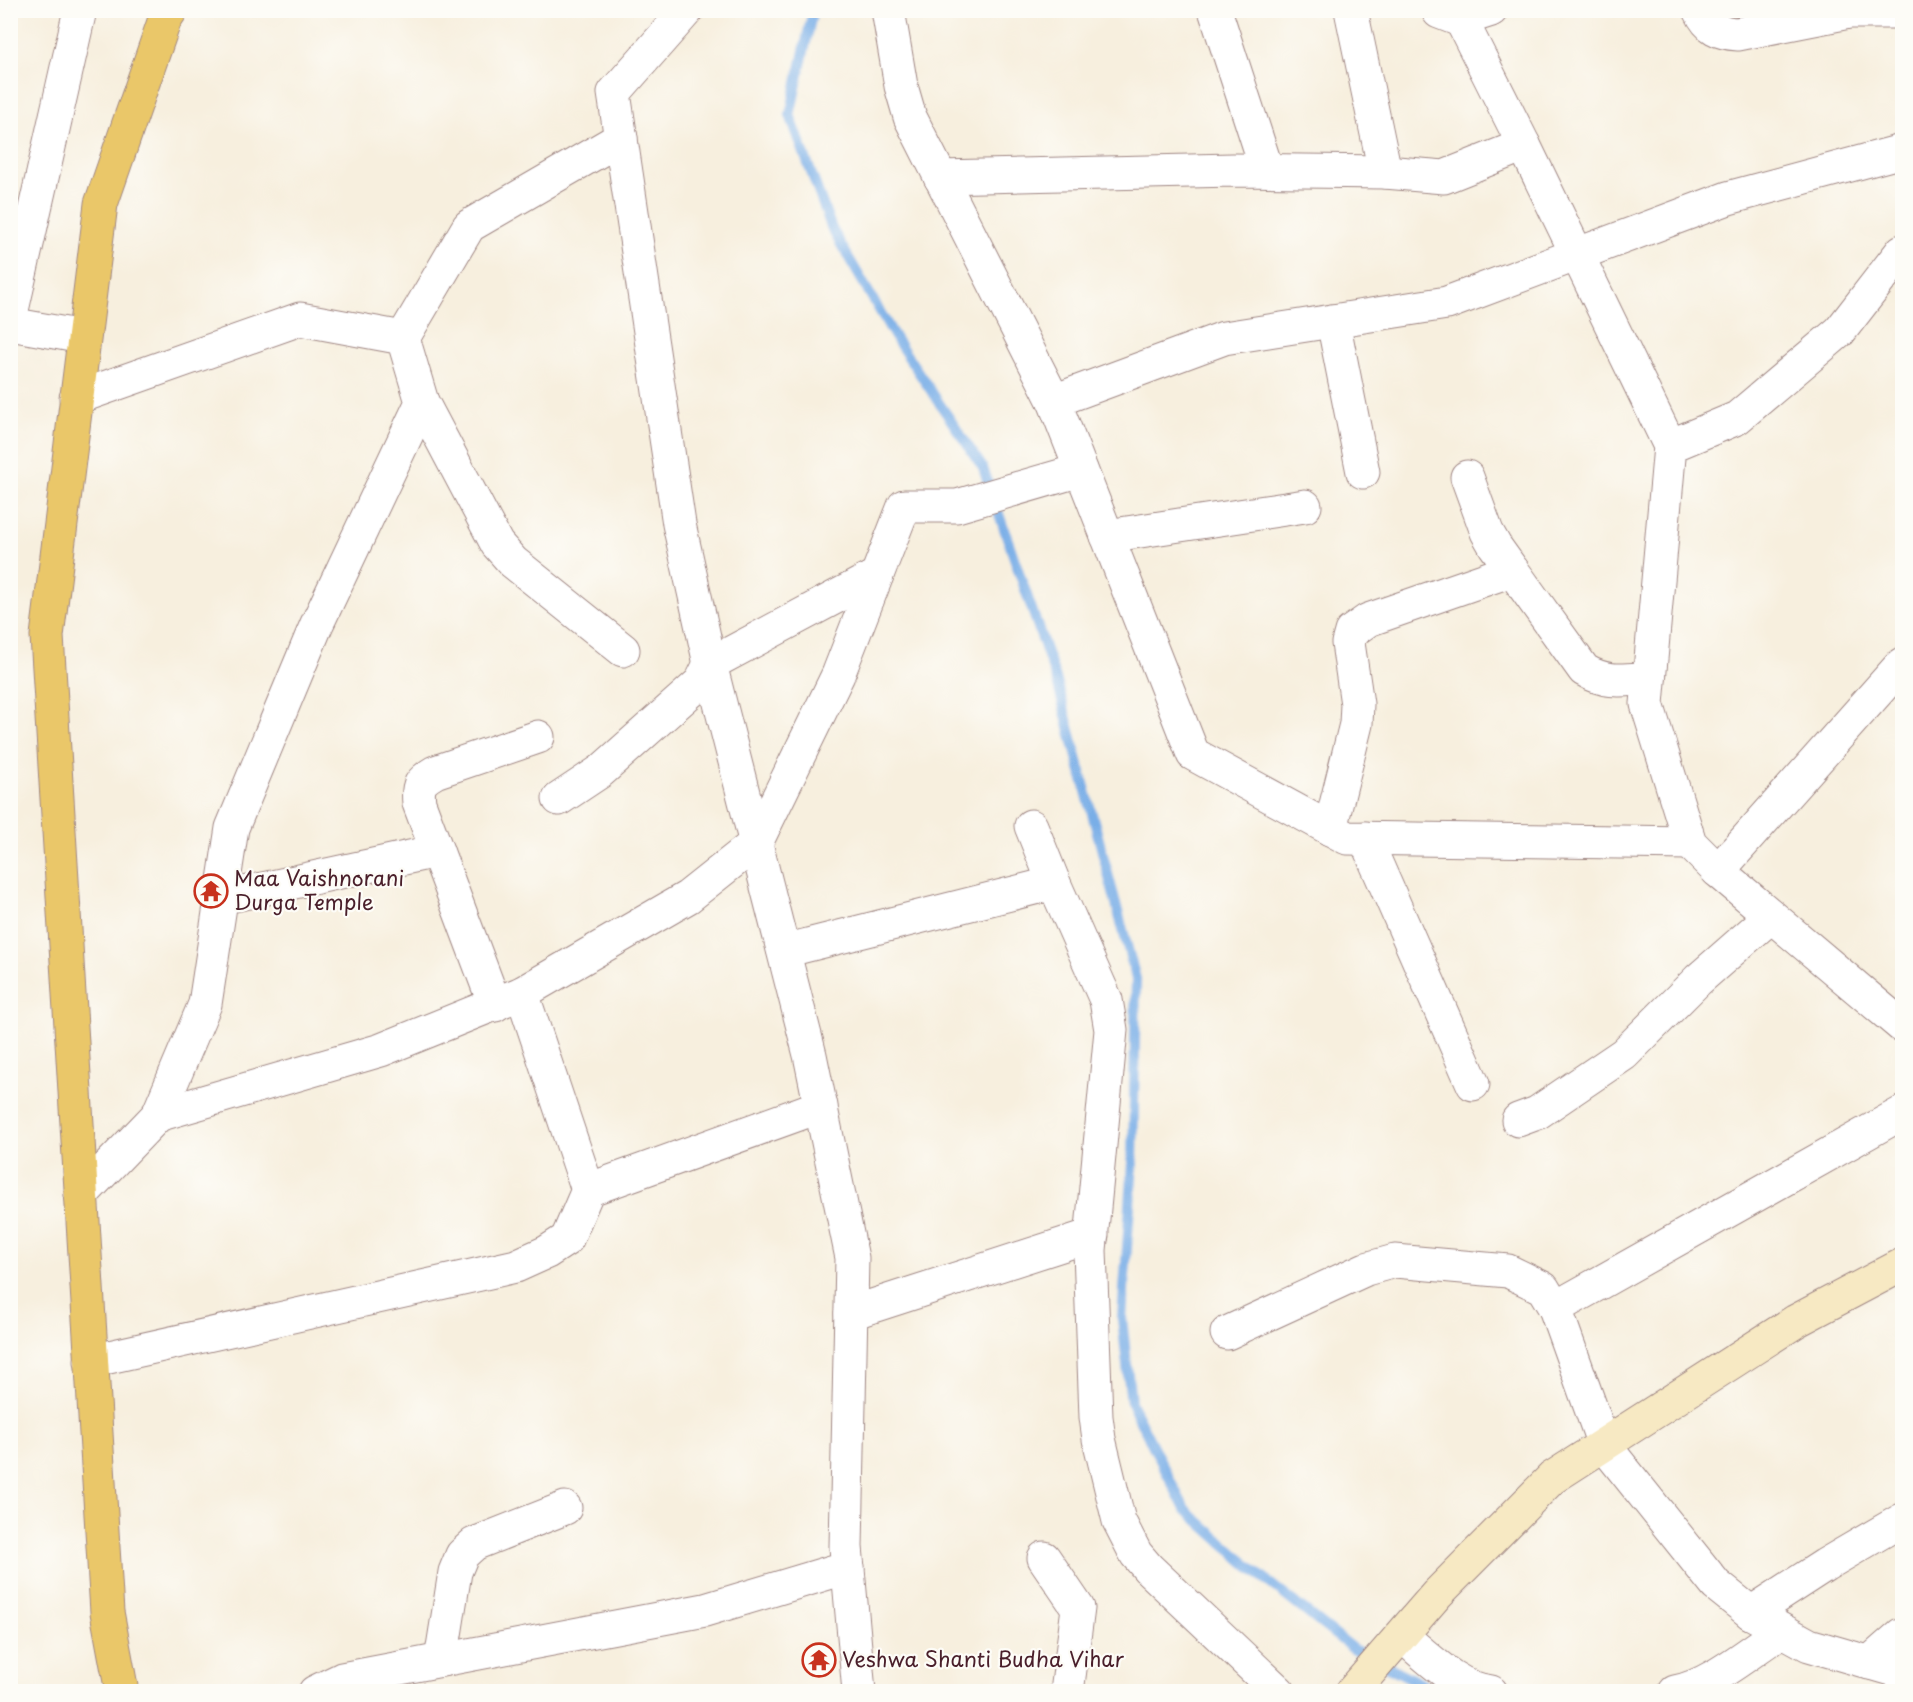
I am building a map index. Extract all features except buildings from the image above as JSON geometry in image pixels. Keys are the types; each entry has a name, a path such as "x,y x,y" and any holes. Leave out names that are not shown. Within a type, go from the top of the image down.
{"main road":[{"path":"122,1692 106,1612 47,636 101,204 165,20 171,10"}],"street":[{"path":"80,10 10,322 83,337"},
{"path":"687,10 614,93 679,524 710,663 810,1055 852,1258 846,1546 859,1692"},
{"path":"888,10 901,86 910,117 1054,401 1193,754 1347,838 1690,843"},
{"path":"1215,10 1268,170"},
{"path":"1351,10 1385,172"},
{"path":"1491,10 1450,14 1524,145 1670,446 1647,704 1690,843 1771,916 1902,1026"},
{"path":"1700,10 1710,28 1738,34 1849,12 1902,12"},
{"path":"621,138 469,226 403,338 422,402 497,544 513,562 623,650"},
{"path":"940,177 1268,170 1385,172 1444,177 1524,145"},
{"path":"1054,401 1224,338 1447,303 1728,198 1902,151"},
{"path":"1670,446 1737,418 1840,331 1902,251"},
{"path":"76,398 300,319 403,338"},
{"path":"1333,321 1363,472"},
{"path":"81,1195 158,1115 205,1004 232,828 316,626 422,402"},
{"path":"158,1115 381,1050 508,999 688,897 756,843 838,675 904,506 957,506 1081,470"},
{"path":"1467,477 1487,532 1584,670 1597,678 1607,680 1649,678"},
{"path":"1107,536 1305,506"},
{"path":"1330,829 1356,724 1357,704 1348,643 1351,632 1368,620 1512,570"},
{"path":"559,799 601,771 701,682 710,663 877,574"},
{"path":"1727,878 1902,664"},
{"path":"91,1361 516,1266 547,1252 567,1239 588,1190 508,999 437,851 418,803 417,790 423,780 435,772 538,737"},
{"path":"1031,826 1106,1000 1110,1016 1111,1030 1090,1264 1096,1417 1099,1439 1119,1521 1127,1540 1148,1568 1279,1692"},
{"path":"1365,838 1473,1084"},
{"path":"221,898 437,851"},
{"path":"784,951 1054,883"},
{"path":"1518,1120 1537,1113 1624,1054 1698,980 1771,916"},
{"path":"588,1190 821,1106"},
{"path":"1556,1308 1902,1113"},
{"path":"851,1313 1092,1235"},
{"path":"1227,1333 1365,1269 1395,1261 1508,1271 1530,1280 1543,1288 1556,1308 1604,1445 1716,1585 1751,1613 1809,1645 1902,1672"},
{"path":"1352,1692 1437,1594 1552,1478 1796,1321 1902,1264"},
{"path":"441,1660 455,1572 462,1555 474,1544 565,1508"},
{"path":"1751,1613 1824,1565 1902,1520"},
{"path":"1044,1558 1078,1608 1067,1692"},
{"path":"315,1692 342,1679 705,1610 848,1567"},
{"path":"1675,1692 1691,1689 1708,1680 1782,1631"},
{"path":"1869,1663 1902,1634"},
{"path":"1396,1642 1463,1684 1477,1690 1491,1692"}],"waterway":[{"path":"813,10 790,115 832,229 896,339 983,468 1057,682 1136,979 1133,1163 1122,1318 1131,1403 1185,1509 1252,1569 1353,1649 1438,1692"}],"place":[{"name":"Maa Vaishnorani Durga Temple","path":"211,891"},
{"name":"Veshwa Shanti Budha Vihar","path":"819,1660"}]}
